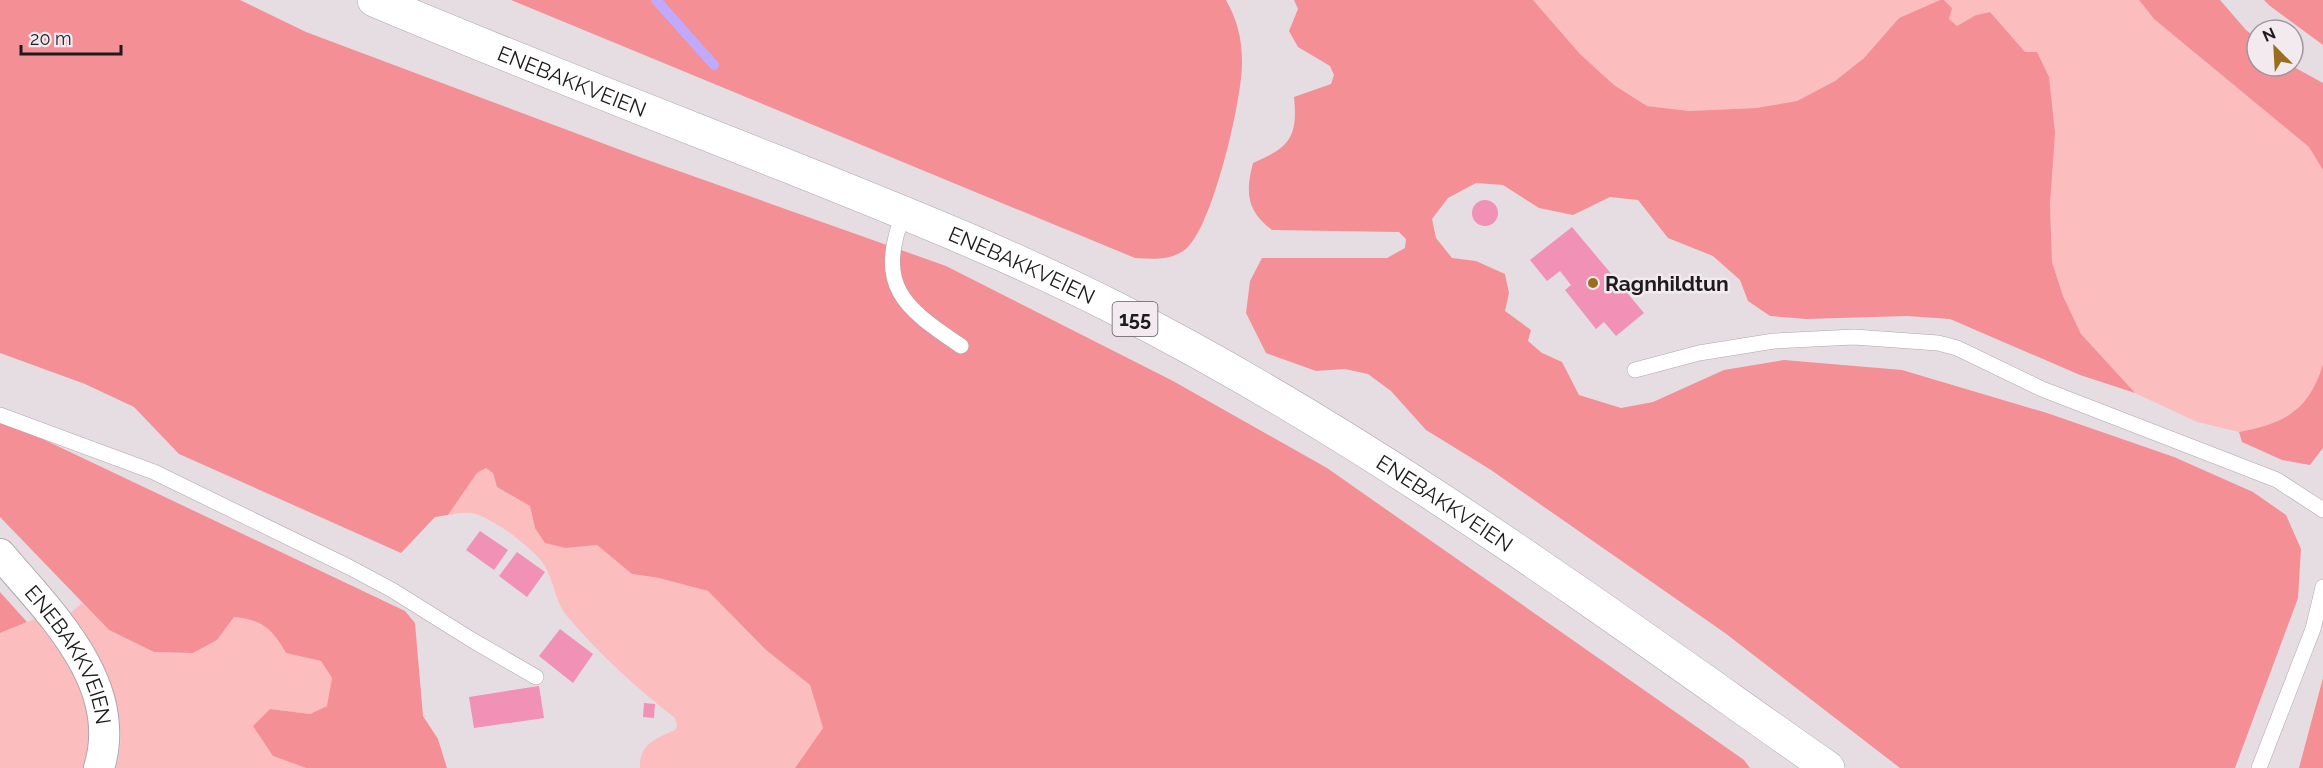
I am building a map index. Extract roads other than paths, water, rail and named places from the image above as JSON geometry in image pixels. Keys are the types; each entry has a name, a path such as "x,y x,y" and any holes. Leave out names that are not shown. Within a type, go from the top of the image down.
{"main road":[{"name":"ENEBAKKVEIEN","path":"374,0 904,212 1053,277 1111,306 1328,427 1512,548 1828,768"}],"street":[{"name":"ENEBAKKVEIEN","path":"0,554 57,624 95,683 106,724 99,768"}],"lane":[{"path":"904,212 891,258 898,289 916,314 961,346"},
{"path":"1635,370 1718,349 1784,340 1854,337 1938,343 1957,348 2062,397 2277,480 2323,510"},
{"path":"0,415 154,472 349,567 392,590 488,651 536,677"},
{"path":"2259,768 2313,628 2323,587"}],"waterway":[{"path":"656,0 714,65"}],"place":[{"name":"Ragnhildtun","path":"1593,283"}]}
